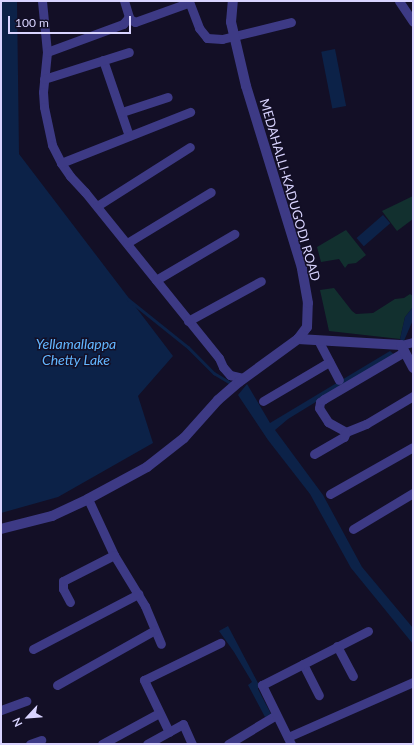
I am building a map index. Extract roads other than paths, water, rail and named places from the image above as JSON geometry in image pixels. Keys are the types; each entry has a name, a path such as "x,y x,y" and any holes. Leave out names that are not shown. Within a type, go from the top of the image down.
{"street":[{"path":"42,1 47,52 44,78 44,107 52,145 61,163 219,358 223,367 230,375 241,380"},
{"path":"124,1 128,18 135,22 190,4 199,28 207,38 222,39 291,22"},
{"name":"MEDAHALLI-KADUGODI ROAD","path":"1,529 52,516 88,499 146,467 184,438 218,400 241,380 298,339 307,327 308,303 302,268 246,86 231,22 233,1"},
{"path":"400,1 413,22"},
{"path":"47,52 123,24 128,18"},
{"path":"44,78 129,52"},
{"path":"103,60 130,136"},
{"path":"122,112 168,97"},
{"path":"61,163 190,112"},
{"path":"97,206 190,147"},
{"path":"127,243 211,192"},
{"path":"156,280 234,234"},
{"path":"188,321 261,281"},
{"path":"298,339 403,349"},
{"path":"318,340 339,380"},
{"path":"346,432 328,422 319,408 320,402 413,342"},
{"path":"403,349 413,368"},
{"path":"263,402 329,362"},
{"path":"314,454 344,437 346,432 366,424 413,396"},
{"path":"330,494 413,447"},
{"path":"353,529 413,493"},
{"path":"88,499 114,555 146,606 161,644"},
{"path":"70,602 63,589 63,581 68,577 114,555"},
{"path":"34,648 138,594"},
{"path":"57,685 155,630"},
{"path":"368,631 262,685 289,741 413,682"},
{"path":"169,732 144,680 220,643"},
{"path":"338,646 353,676"},
{"path":"303,664 319,695"},
{"path":"1,710 26,701"},
{"path":"102,744 159,713"},
{"path":"228,744 276,716"},
{"path":"147,744 183,724 192,744"},
{"path":"30,744 41,740"}],"water":[{"name":"Yellamallappa Chetty Lake","path":"1,1 17,1 19,154 173,356 138,396 153,443 58,497 1,513"},
{"path":"335,49 346,106 332,109 321,52"},
{"path":"383,215 390,223 364,246 357,238"},
{"path":"413,307 413,320 403,343 400,339 405,317"},
{"path":"390,351 396,356 319,400 288,419 275,430 323,495 362,567 413,628 413,644 351,568 310,494 268,440 238,395 247,384 270,423"},
{"path":"228,626 258,683 258,689 271,714 265,717 248,685 252,682 219,631"}],"waterway":[{"path":"128,299 188,347 214,373 232,384"}]}
